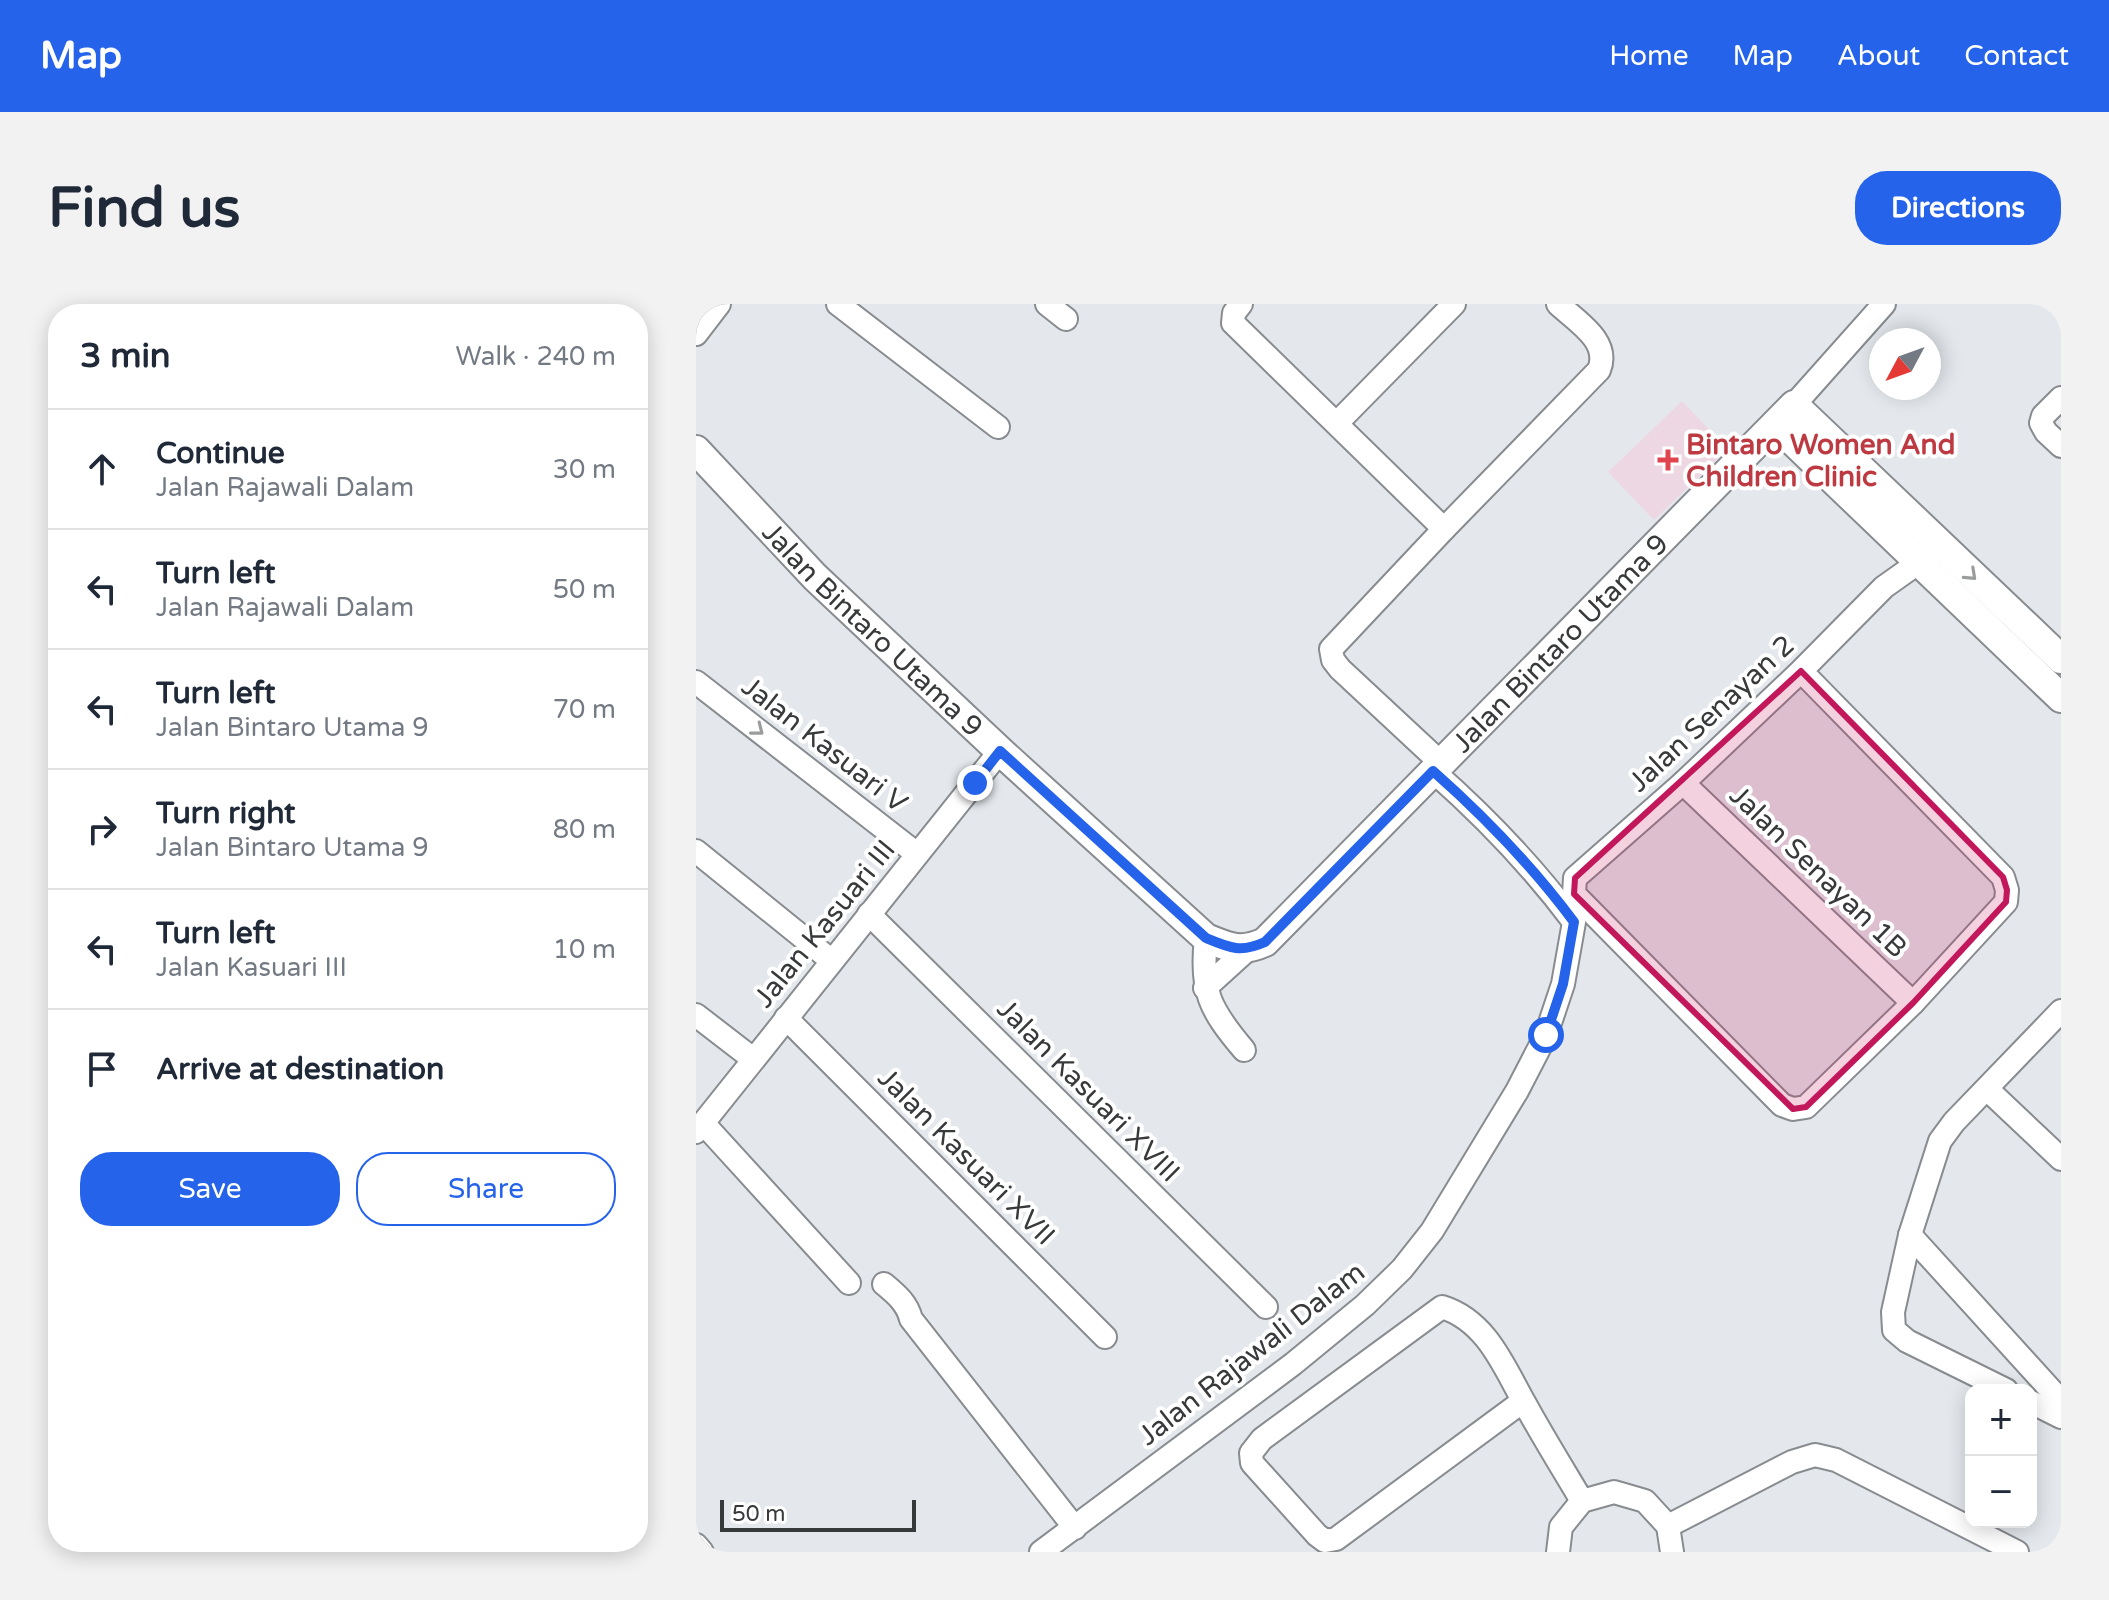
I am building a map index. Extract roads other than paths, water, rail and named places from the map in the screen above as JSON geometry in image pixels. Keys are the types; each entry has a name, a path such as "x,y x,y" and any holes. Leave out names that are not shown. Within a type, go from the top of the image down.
{"street":[{"path":"696,334 719,304"},
{"path":"838,304 998,427"},
{"path":"1047,304 1066,319"},
{"path":"1241,304 1234,313 1233,323 1444,529 1599,370 1602,362 1597,340 1558,304"},
{"path":"1337,423 1454,304"},
{"name":"Jalan Bintaro Utama 9","path":"696,450 815,577 1206,938 1228,947 1248,949 1265,942 1785,415 1884,304"},
{"path":"2061,398 2043,416 2041,423 2061,446"},
{"path":"1785,415 1922,547 2061,698"},
{"name":"Jalan Rajawali Dalam","path":"1041,1552 1293,1364 1365,1305 1402,1269 1432,1231 1517,1091 1546,1035 1563,984 1574,922 1545,882 1333,660 1331,649 1444,529"},
{"path":"1922,547 2061,659"},
{"name":"Jalan Senayan 2","path":"1913,1003 1806,1107 1793,1109 1782,1105 1574,894 1575,878 1683,783 1801,671 1922,547"},
{"path":"1801,671 2003,877 2007,890 2006,902 1913,1003"},
{"name":"Jalan Kasuari V","path":"696,682 917,854"},
{"name":"Jalan Kasuari III","path":"700,1127 1000,751"},
{"name":"Jalan Senayan 1B","path":"1683,783 1913,1003"},
{"path":"696,851 832,961"},
{"name":"Jalan Kasuari XVIII","path":"869,914 1266,1307"},
{"path":"1206,938 1203,964 1205,988 1228,1031 1244,1050"},
{"path":"1205,988 1248,949"},
{"path":"1994,1384 1907,1341 1894,1330 1893,1312 1910,1235 1940,1141 1954,1122 2061,1011"},
{"path":"696,1015 753,1059"},
{"name":"Jalan Kasuari XVII","path":"786,1018 1105,1337"},
{"path":"1987,1089 2061,1159"},
{"path":"700,1127 849,1283"},
{"path":"1910,1235 2061,1401"},
{"path":"884,1284 908,1309 911,1319 1075,1528"},
{"path":"1523,1401 1336,1539 1325,1541 1317,1535 1252,1463 1251,1453 1262,1439 1442,1307 1453,1310 1478,1327 1509,1372 1582,1501"},
{"path":"2037,1405 2061,1417"},
{"path":"1668,1526 1792,1462 1815,1455 1836,1460 2017,1552"},
{"path":"1558,1552 1561,1527 1582,1501 1614,1492 1645,1501 1668,1526 1672,1552"},
{"path":"696,1545 702,1552"}],"place":[{"name":"Bintaro Women And Children Clinic","path":"1668,460"}]}
